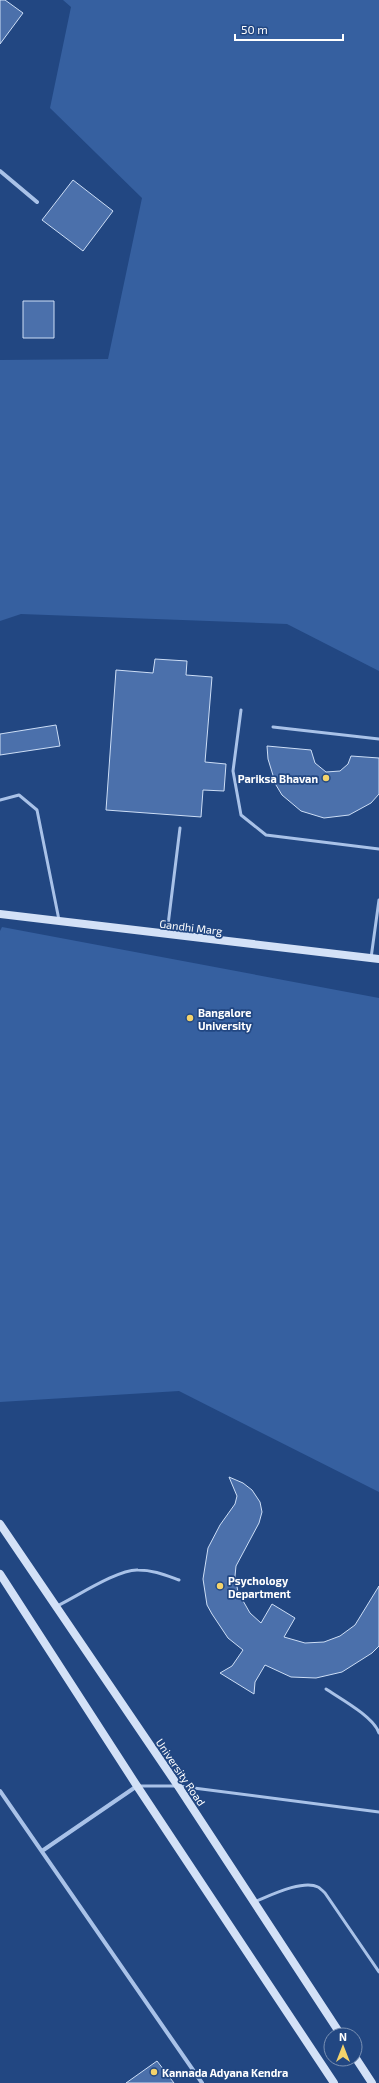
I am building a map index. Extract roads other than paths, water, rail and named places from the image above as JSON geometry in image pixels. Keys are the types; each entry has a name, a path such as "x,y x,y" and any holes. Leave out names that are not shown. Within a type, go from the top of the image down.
{"main road":[{"name":"Gandhi Marg","path":"0,914 167,935 375,958"},
{"name":"University Road","path":"0,1524 178,1786 336,2027"},
{"path":"0,1574 137,1786 334,2083"},
{"path":"362,2067 372,2083"}],"street":[{"path":"0,171 37,202"},
{"path":"42,1851 137,1786"},
{"path":"0,1791 202,2083"}],"lane":[{"path":"241,710 233,771 241,815 266,835 379,849"},
{"path":"273,727 379,739"},
{"path":"0,800 19,796 37,810 59,922"},
{"path":"167,935 180,828"},
{"path":"375,958 379,900"},
{"path":"56,1607 117,1575 136,1569 153,1571 179,1580"},
{"path":"326,1689 365,1716 378,1728 379,1733"},
{"path":"137,1786 178,1786 379,1812"},
{"path":"254,1902 298,1886 318,1886 325,1893 379,1972"}],"place":[{"name":"Pariksa Bhavan","path":"326,778"},
{"name":"Bangalore University","path":"190,1018"},
{"name":"Psychology Department","path":"220,1586"},
{"name":"Kannada Adyana Kendra","path":"154,2072"}]}
